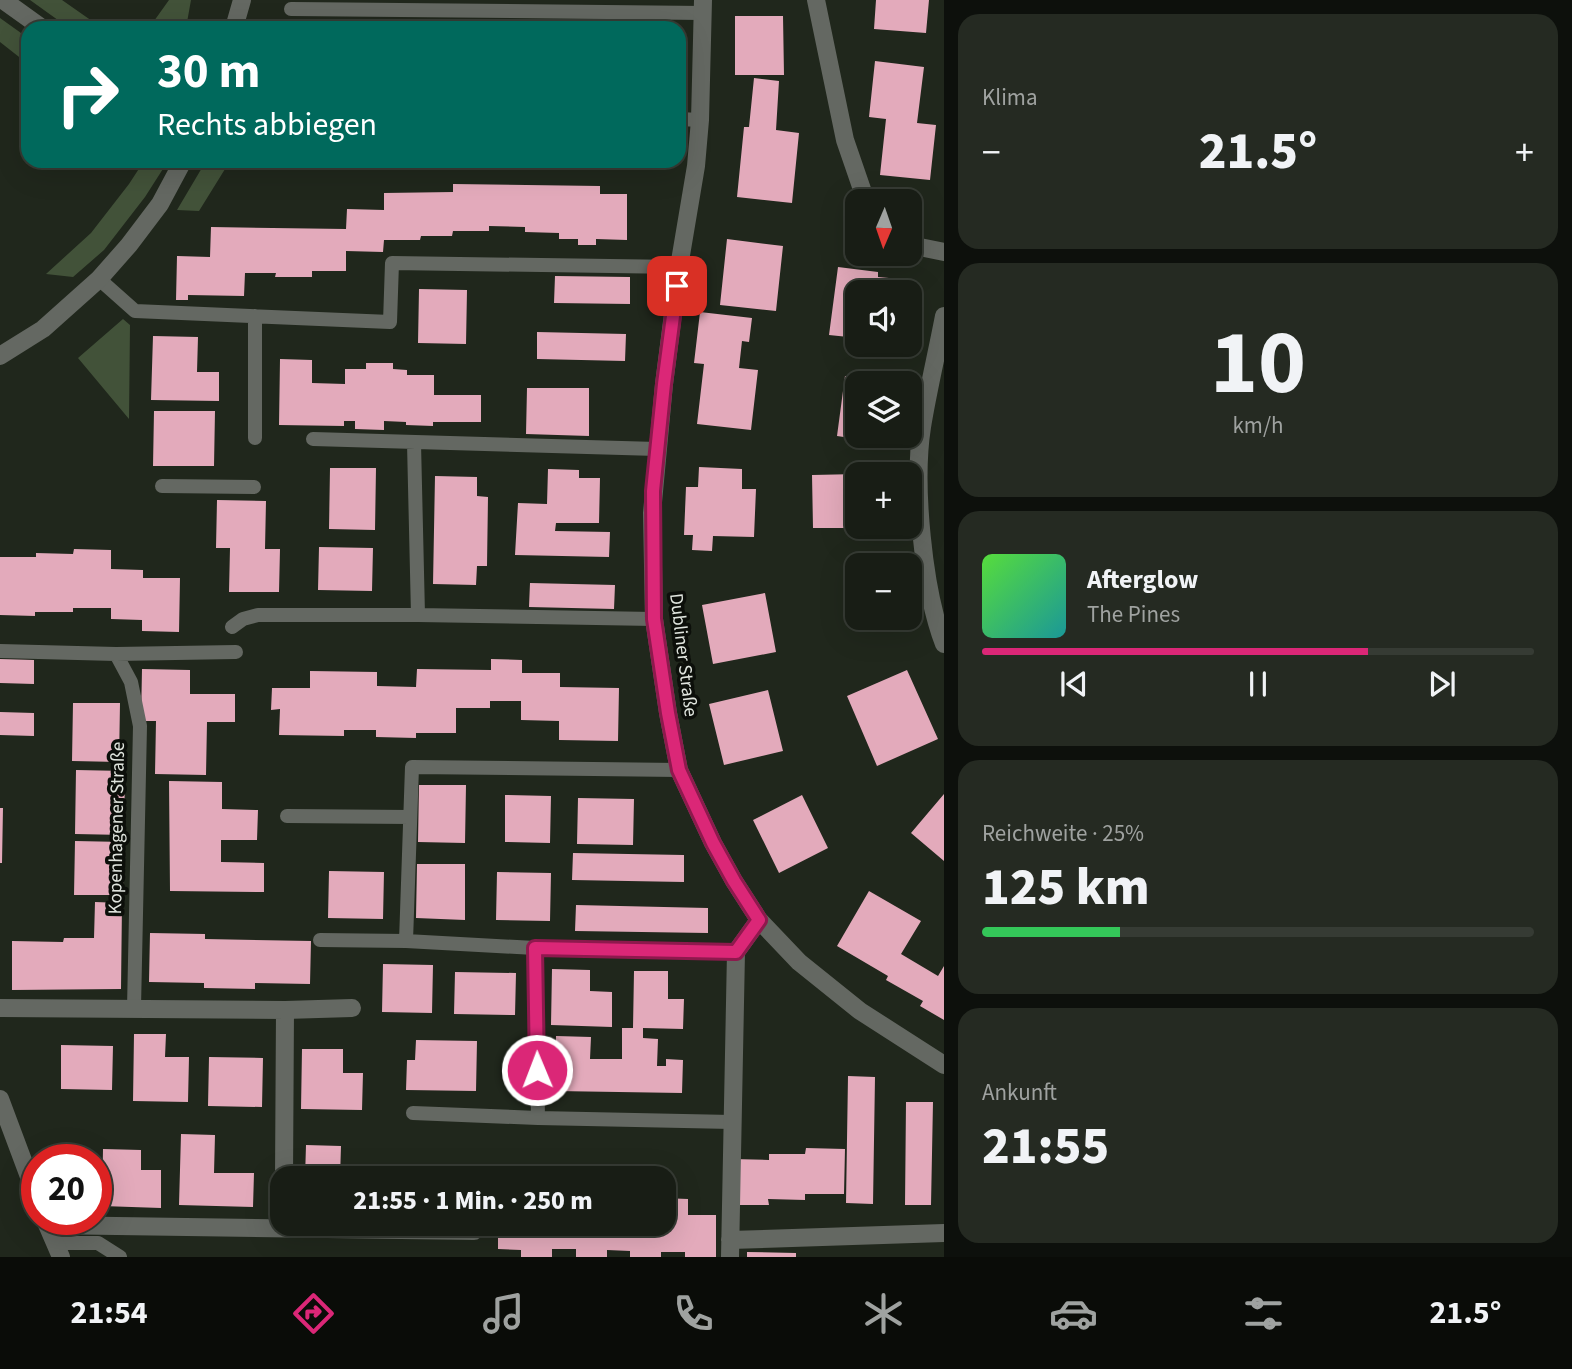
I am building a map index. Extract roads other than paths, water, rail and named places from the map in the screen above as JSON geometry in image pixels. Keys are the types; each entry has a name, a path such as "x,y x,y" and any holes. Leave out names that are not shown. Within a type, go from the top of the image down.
{"street":[{"path":"3,0 32,21"},
{"path":"236,21 242,0"},
{"path":"816,0 845,140 862,189"},
{"name":"Dubliner Straße","path":"703,6 701,120 679,267 652,513 654,619 679,770 713,843 759,920 799,962 860,1011 944,1065"},
{"path":"0,356 43,329 99,279 160,204 179,168"},
{"path":"922,247 944,252"},
{"path":"944,316 922,428 918,476 926,566 938,629 944,644"},
{"path":"759,920 736,952 730,1248 944,1233"},
{"path":"0,1008 352,1008"},
{"path":"284,1166 285,1010"},
{"path":"0,1099 21,1155"},
{"path":"112,1223 270,1225"}],"lane":[{"path":"291,9 417,5 703,6"},
{"path":"686,119 701,120"},
{"path":"99,279 135,311 390,322 391,263 679,267"},
{"path":"255,316 255,438"},
{"path":"313,439 657,449"},
{"path":"414,443 418,615"},
{"path":"162,486 254,487"},
{"path":"232,627 243,619 258,615 654,619"},
{"path":"0,650 116,654 236,652"},
{"name":"Kopenhagener Straße","path":"116,654 131,682 140,726 134,1007"},
{"path":"406,941 412,767 679,770"},
{"path":"288,816 410,817"},
{"path":"320,940 736,952"},
{"path":"535,948 538,1118"},
{"path":"413,1113 732,1122"},
{"path":"58,1250 98,1243 120,1257"}]}
